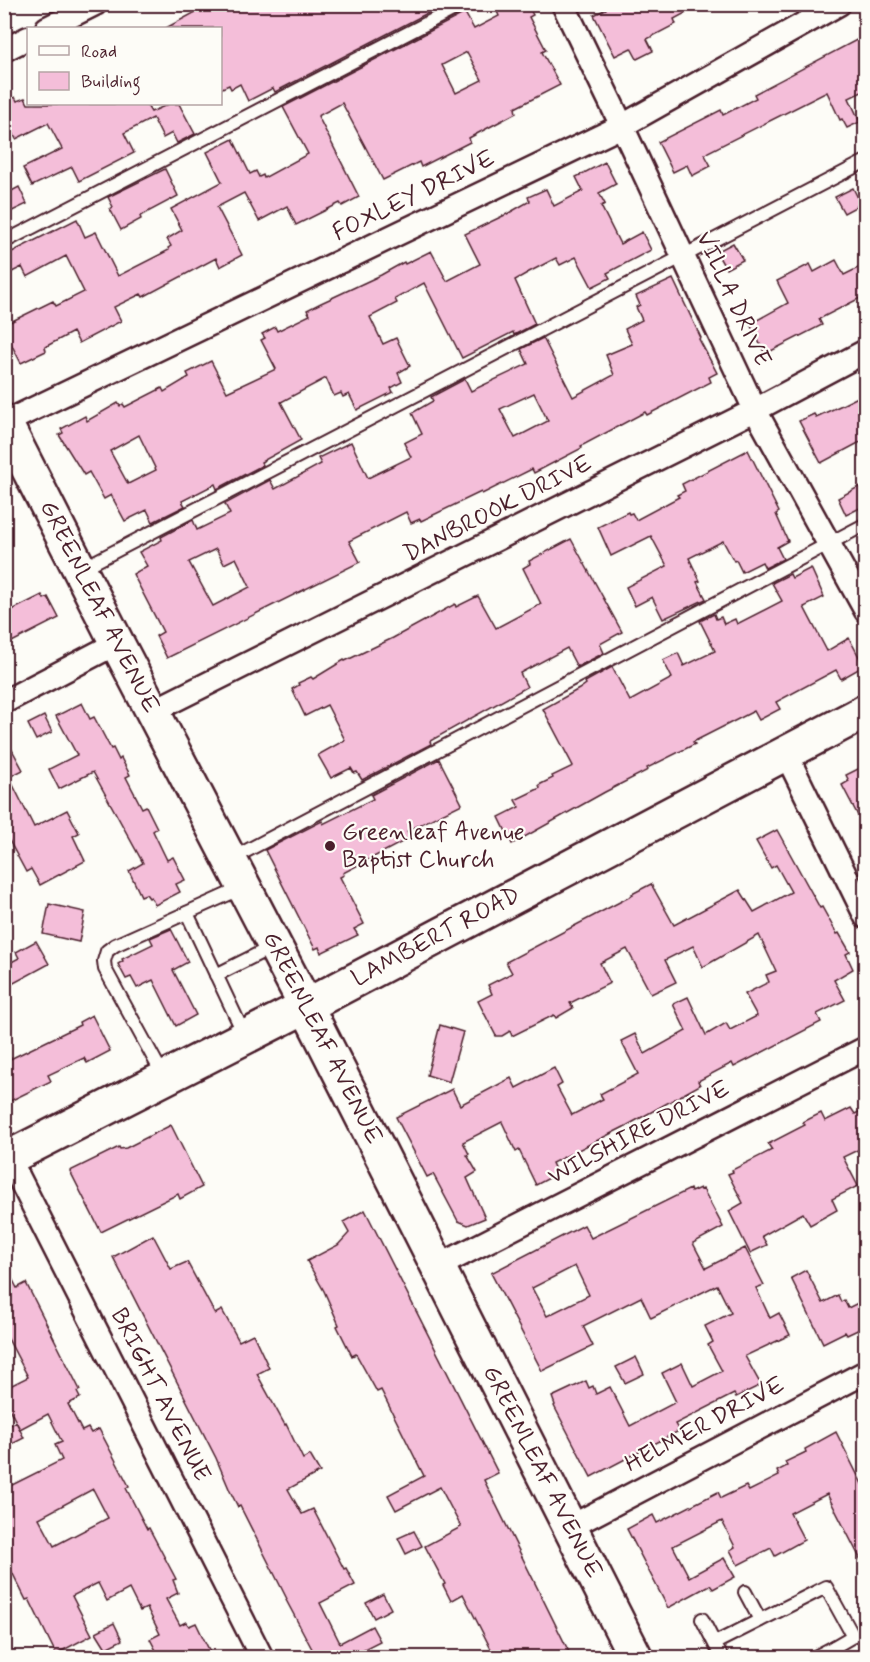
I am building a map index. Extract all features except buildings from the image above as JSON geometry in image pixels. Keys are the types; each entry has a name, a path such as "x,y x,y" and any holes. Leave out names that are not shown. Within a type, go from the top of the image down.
{"street":[{"path":"49,27 95,4"},
{"name":"VILLA DRIVE","path":"563,4 755,410 866,611"},
{"name":"FOXLEY DRIVE","path":"5,422 622,126 839,4"},
{"name":"DANBROOK DRIVE","path":"153,711 755,410 866,351"},
{"name":"GREENLEAF AVENUE","path":"5,422 306,1006 636,1658"},
{"path":"4,702 117,642"},
{"name":"LAMBERT ROAD","path":"7,1159 306,1006 784,752 866,711"},
{"path":"784,752 866,917"},
{"name":"WILSHIRE DRIVE","path":"437,1267 866,1048"},
{"name":"BRIGHT AVENUE","path":"7,1159 262,1658"},
{"name":"HELMER DRIVE","path":"570,1527 866,1372"}],"lane":[{"path":"4,242 464,4"},
{"path":"80,570 866,161"},
{"path":"164,1077 105,969 104,961 107,951 115,945 187,912 237,873 866,525"},
{"path":"187,912 246,1037"},
{"path":"216,975 275,946"},
{"path":"715,1643 826,1587 853,1636 837,1652 813,1658"},
{"path":"745,1592 760,1620"},
{"path":"702,1619 722,1658"}],"place":[{"name":"Greenleaf Avenue Baptist Church","path":"330,846"}]}
